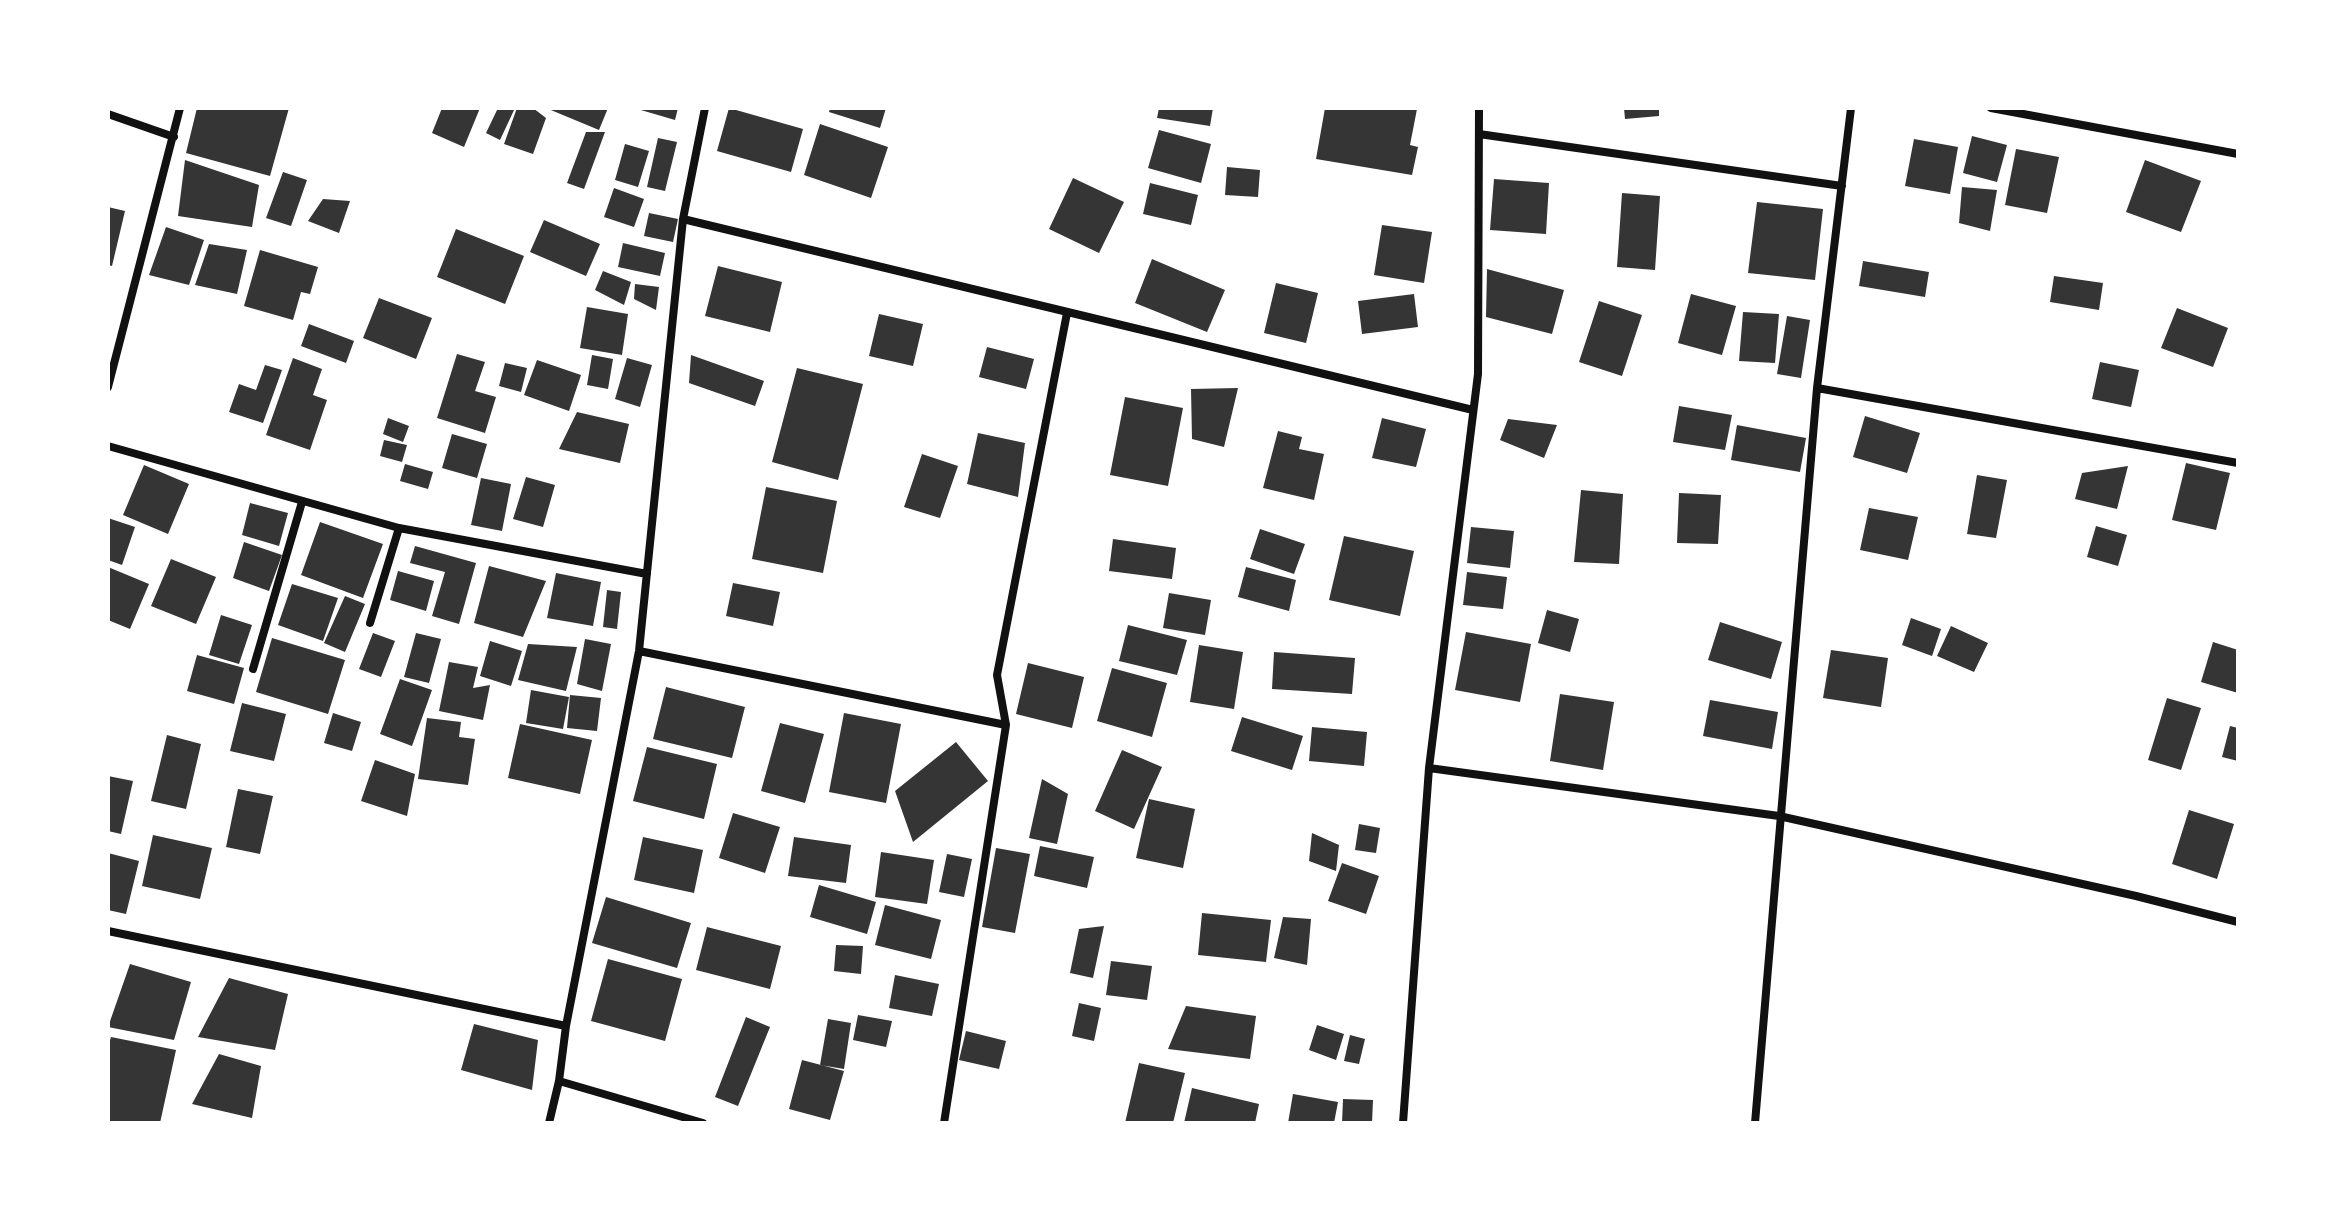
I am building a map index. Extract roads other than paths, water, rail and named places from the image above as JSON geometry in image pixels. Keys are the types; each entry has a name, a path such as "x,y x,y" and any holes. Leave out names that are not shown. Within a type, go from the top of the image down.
{"street":[{"path":"108,385 180,108"},
{"path":"549,1123 639,651 683,219 705,108"},
{"path":"1403,1123 1429,768 1478,374 1479,108"},
{"path":"1755,1123 1817,388 1851,108"},
{"path":"1991,108 2238,154"},
{"path":"108,114 174,137"},
{"path":"1479,134 1842,186"},
{"path":"683,219 1473,410"},
{"path":"944,1123 1006,725 997,675 1067,313"},
{"path":"1817,388 2238,463"},
{"path":"108,446 399,528 647,574"},
{"path":"253,669 302,502"},
{"path":"370,623 399,528"},
{"path":"639,651 1006,725"},
{"path":"1429,768 1779,816 2238,922"},
{"path":"108,931 566,1026"},
{"path":"559,1081 703,1123"}]}
